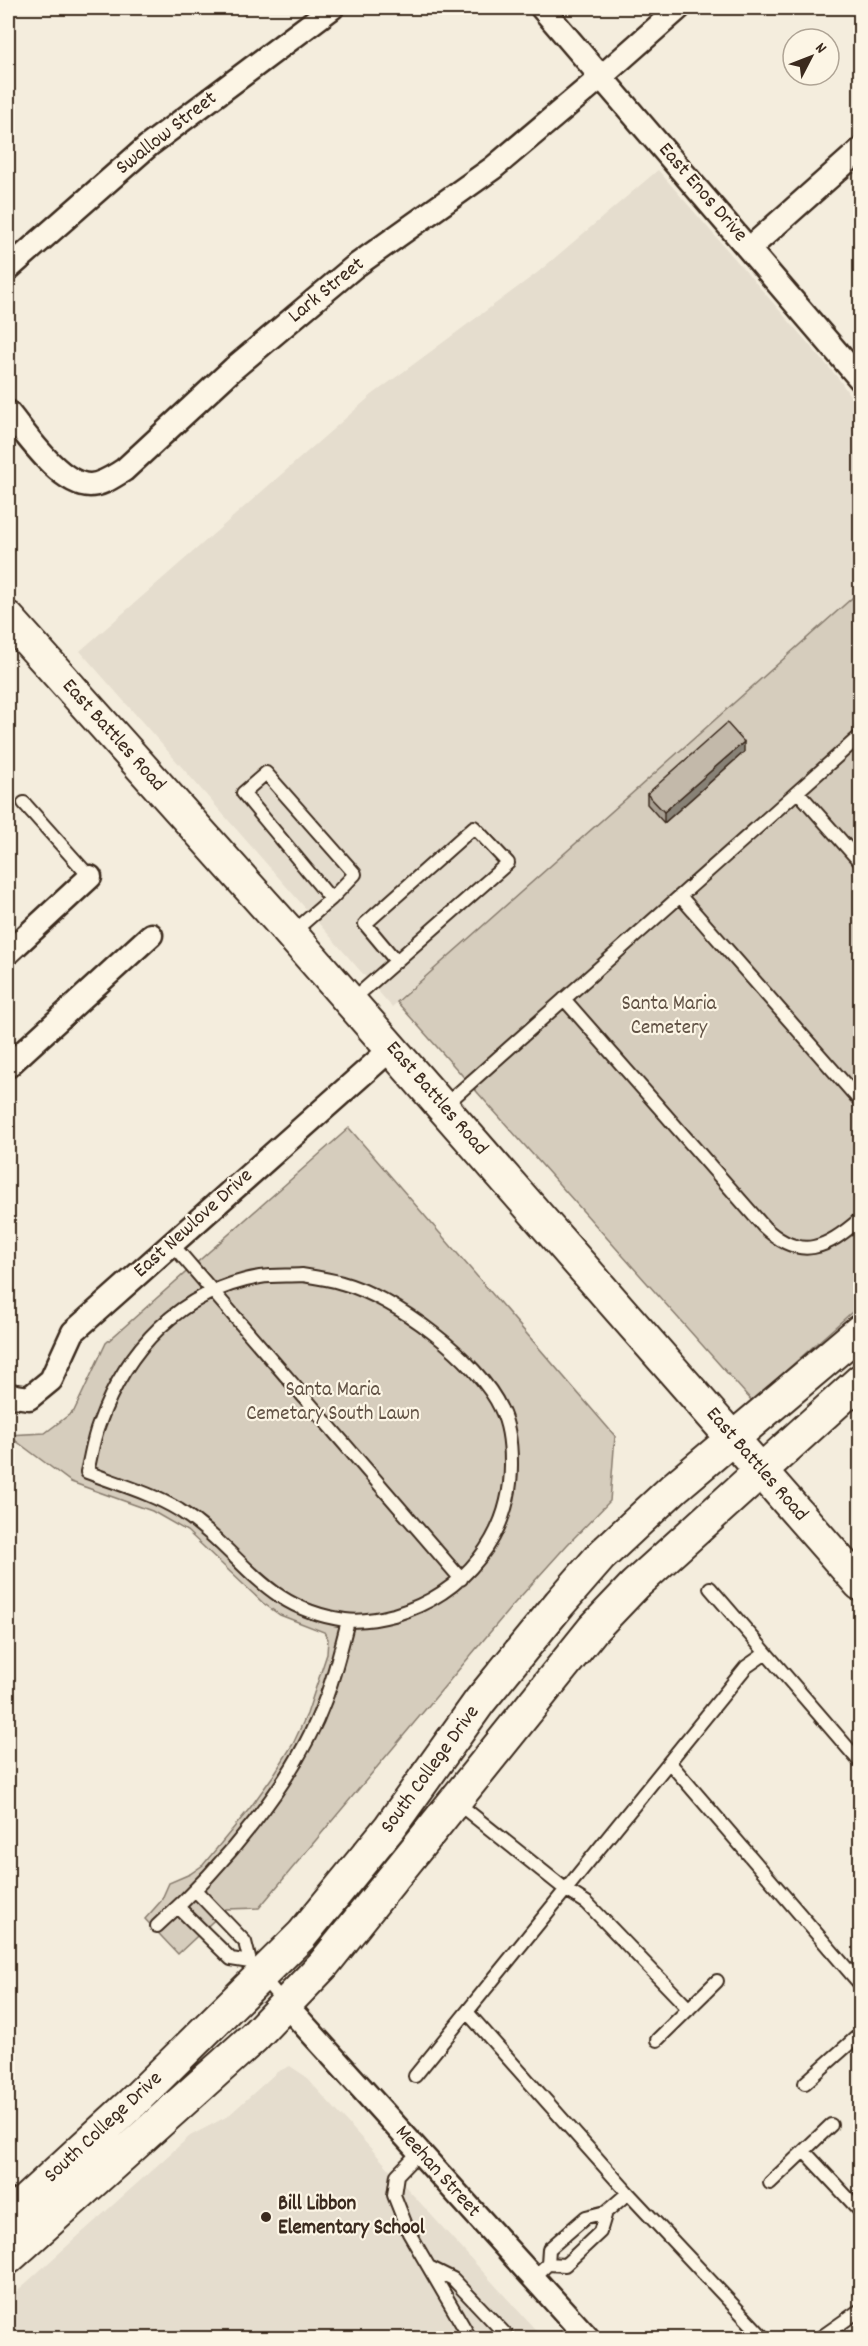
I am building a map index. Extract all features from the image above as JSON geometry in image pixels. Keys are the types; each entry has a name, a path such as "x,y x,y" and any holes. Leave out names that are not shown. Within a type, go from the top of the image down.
{"street":[{"name":"Swallow Street","path":"8,268 148,146 332,8"},
{"name":"East Enos Drive","path":"542,8 861,379"},
{"path":"601,77 679,8"},
{"name":"Lark Street","path":"8,412 56,468 69,478 82,484 92,485 124,470 234,368 354,267 493,168 601,77"},
{"path":"750,248 861,150"},
{"name":"East Battles Road","path":"8,618 392,1048 861,1584"},
{"path":"8,953 90,877"},
{"path":"8,1066 151,935"},
{"name":"East Newlove Drive","path":"8,1395 29,1398 51,1380 73,1332 392,1048"},
{"name":"South College Drive","path":"8,2217 132,2103 256,1969 303,1935 390,1827 480,1701 601,1556 637,1521 861,1331"},
{"name":"South College Drive","path":"8,2258 254,2037 286,2005 323,1965 593,1629 635,1585 861,1381"},
{"name":"Meehan Street","path":"286,2005 419,2152 541,2271 588,2338"}],"lane":[{"path":"443,1107 861,736"},
{"path":"291,934 331,899 355,874 266,773 243,794 331,899"},
{"path":"798,792 861,862"},
{"path":"24,803 90,877"},
{"path":"350,1002 508,863 474,827 365,924 396,961"},
{"path":"680,896 861,1101"},
{"path":"564,999 764,1227 779,1240 799,1247 816,1247 841,1236 861,1219"},
{"path":"172,1244 461,1579"},
{"path":"302,1275 343,1283 387,1302 454,1349 480,1375 502,1409 510,1443 511,1478 504,1512 494,1539 461,1579 437,1597 380,1619 348,1621 315,1615 285,1601 257,1581 205,1530 178,1510 150,1495 87,1473 99,1424 125,1370 148,1338 176,1313 212,1291 261,1277 302,1275"},
{"path":"710,1588 861,1762"},
{"path":"157,1926 196,1891 291,1770 325,1700 348,1621"},
{"path":"415,2076 746,1667 766,1653"},
{"path":"669,1762 861,1984"},
{"path":"455,1801 565,1889 587,1903 689,2009"},
{"path":"196,1891 245,1942 256,1969 286,2005"},
{"path":"178,1907 231,1959 256,1969"},
{"path":"657,2040 717,1981"},
{"path":"467,2012 628,2193 764,2338"},
{"path":"805,2083 861,2034"},
{"path":"770,2183 831,2125"},
{"path":"804,2151 861,2211"},
{"path":"419,2152 397,2175 394,2194 409,2233 470,2338"},
{"path":"541,2271 549,2249 586,2217 606,2212 628,2193"},
{"path":"541,2271 565,2265 600,2232 606,2212"},
{"path":"429,2267 453,2279 509,2338"},
{"path":"820,2338 861,2310"}],"shaded area":[{"path":"658,170 839,379 860,411 860,590 392,1007 80,651 372,395 537,273"},
{"name":"Bill Libbon Elementary School","path":"290,2066 305,2076 543,2338 8,2338 8,2299 190,2136 228,2116 277,2072"}],"green space":[{"name":"Santa Maria Cemetery","path":"860,591 860,1305 752,1401 397,1002"},
{"name":"Santa Maria Cemetary South Lawn","path":"349,1128 615,1436 610,1501 512,1606 259,1908 226,1909 178,1954 145,1919 161,1901 169,1883 190,1874 203,1865 273,1776 293,1744 307,1714 327,1654 328,1639 324,1632 280,1615 263,1603 187,1531 152,1511 71,1482 8,1435 45,1433 74,1411 106,1343"}],"building":[{"path":"727,723 744,742 664,812 647,794"}],"place":[{"name":"Bill Libbon Elementary School","path":"266,2217"}]}
